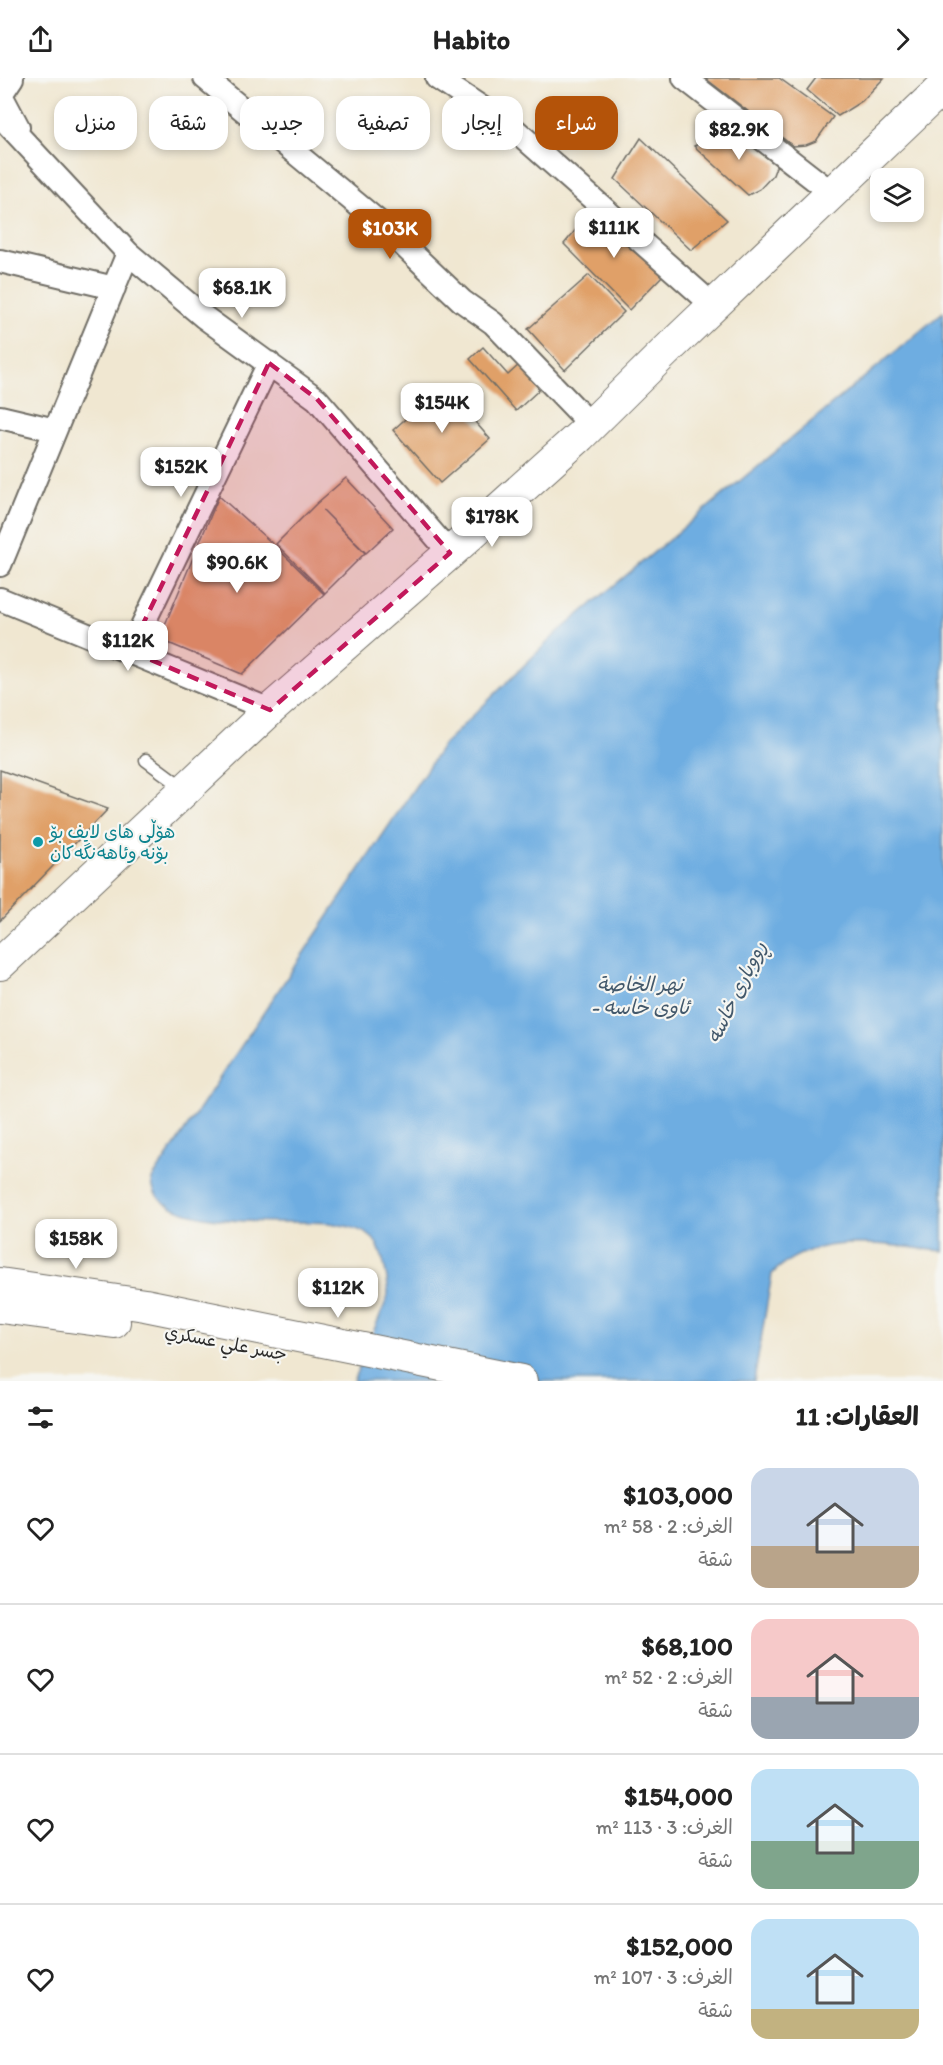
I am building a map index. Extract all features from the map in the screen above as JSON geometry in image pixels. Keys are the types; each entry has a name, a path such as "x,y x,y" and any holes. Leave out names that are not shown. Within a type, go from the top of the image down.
{"street":[{"path":"205,78 381,224 462,302 493,323 591,425"},
{"path":"437,78 514,129 714,307"},
{"path":"684,78 832,193"},
{"path":"4,955 270,710 450,553 591,425 943,87 933,78"},
{"path":"3,95 27,145 128,252 204,317 317,399 450,553"},
{"path":"0,565 128,252"},
{"path":"0,261 114,288"},
{"path":"130,651 268,363"},
{"path":"0,417 55,430"},
{"path":"0,599 270,710"},
{"path":"0,1284 143,1316"},
{"path":"0,1307 143,1316"},
{"name":"جسر علي عسكري","path":"143,1316 418,1381"},
{"name":"جسر علي عسكري","path":"143,1316 521,1381"}],"lane":[{"path":"146,760 185,789"}],"highlighted area":[{"path":"269,363 317,399 450,553 270,710 130,651"}],"water":[{"name":"نهر الخاصة - ئاوی خاسە","path":"943,312 943,1251 853,1244 809,1251 790,1260 772,1274 754,1381 353,1381 388,1295 384,1263 375,1241 357,1229 329,1223 257,1222 198,1216 174,1208 157,1196 152,1179 443,745 558,632"}],"building":[{"path":"705,78 779,78 833,117 816,141 793,146"},
{"path":"816,78 884,78 862,101 838,116 807,90"},
{"path":"731,130 777,164 773,175 760,189 748,195 694,146"},
{"path":"641,138 727,220 691,250 615,179"},
{"path":"594,208 665,273 629,310 564,244"},
{"path":"589,275 624,312 565,370 528,329"},
{"path":"483,347 508,375 520,364 541,388 516,411 470,359"},
{"path":"443,385 490,439 440,483 393,430"},
{"path":"346,478 393,528 366,553 323,510 365,553 325,593 276,544"},
{"path":"219,496 324,594 242,674 159,639"},
{"name":"هۆڵی های لایف بۆ بۆنە وئاهەنگەکان","path":"0,770 108,809 0,921"}],"place":[{"name":"هۆڵی های لایف بۆ بۆنە وئاهەنگەکان","path":"38,842"}],"water label":[{"name":"ڕووباری خاسە","path":"736,992"}]}
